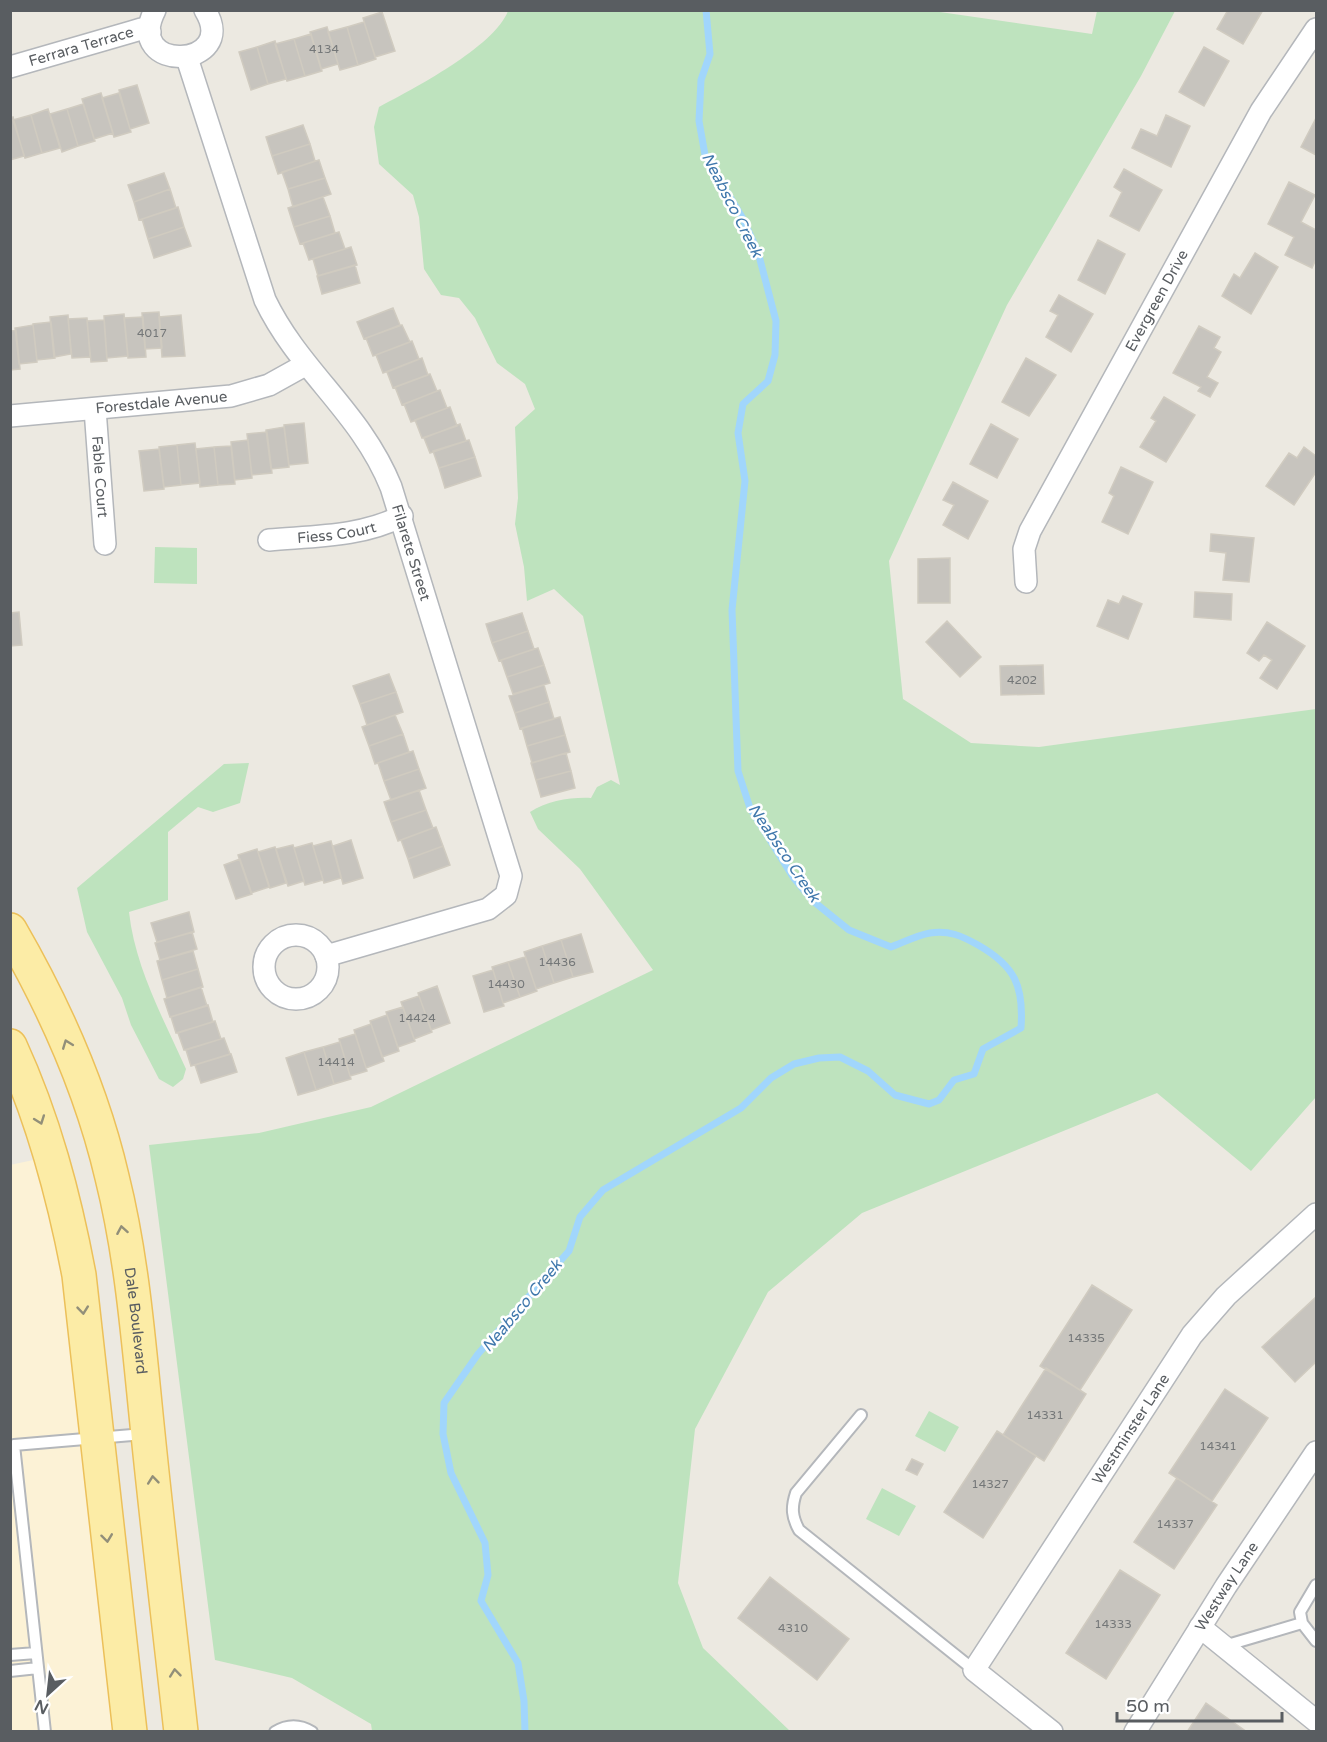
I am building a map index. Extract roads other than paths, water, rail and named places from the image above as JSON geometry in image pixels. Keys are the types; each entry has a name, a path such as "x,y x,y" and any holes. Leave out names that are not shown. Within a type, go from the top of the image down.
{"main road":[{"name":"Dale Boulevard","path":"10,930 32,968 64,1036 91,1106 112,1177 137,1324 181,1731"},
{"path":"10,1046 48,1143 66,1208 79,1275 95,1438 130,1731"}],"street":[{"name":"Ferrara Terrace","path":"155,10 151,19 150,32 154,43 170,57 187,58"},
{"path":"187,58 200,52 209,40 211,30 208,12"},
{"name":"Ferrara Terrace","path":"10,67 141,29 150,32"},
{"name":"Evergreen Drive","path":"1026,582 1024,549 1030,531 1261,111 1317,29"},
{"name":"Filarete Street","path":"187,58 265,300 276,323 305,365 353,419 373,447 402,516 511,876 510,889 501,900 488,909 326,956"},
{"name":"Forestdale Avenue","path":"10,416 231,396 269,385 305,365"},
{"name":"Fable Court","path":"95,409 105,544"},
{"name":"Fiess Court","path":"269,540 358,532 383,526 402,516"},
{"name":"Westminster Lane","path":"974,1670 1192,1335 1226,1296 1317,1214"},
{"name":"Westway Lane","path":"1317,1452 1200,1627 1317,1721"},
{"path":"1135,1731 1200,1627"},
{"path":"974,1670 1052,1731"}],"lane":[{"path":"861,1414 796,1493 791,1506 793,1519 799,1530 974,1670"},
{"path":"45,1731 14,1445 148,1434"},
{"path":"1317,1585 1300,1612 1302,1623 1317,1641"},
{"path":"1224,1646 1302,1623"},
{"path":"10,1655 36,1653"},
{"path":"10,1671 38,1668"},
{"path":"275,1731 283,1726 296,1725 312,1731"}],"waterway":[{"name":"Neabsco Creek","path":"525,1732 524,1701 518,1663 481,1601 488,1575 485,1543 451,1473 443,1434 444,1403 478,1354 569,1251 580,1217 603,1190 741,1108 771,1078 794,1064 819,1058 840,1057 868,1071 895,1095 929,1104 939,1100 954,1080 974,1074 983,1049 1021,1028 1021,1000 1009,969 978,945 955,934 937,932 921,935 891,947 849,930 813,901 793,877 750,808 738,771 732,610 745,481 738,433 743,404 768,381 775,355 776,321 758,252 742,217 705,155 699,121 701,80 710,54 706,10"}]}
